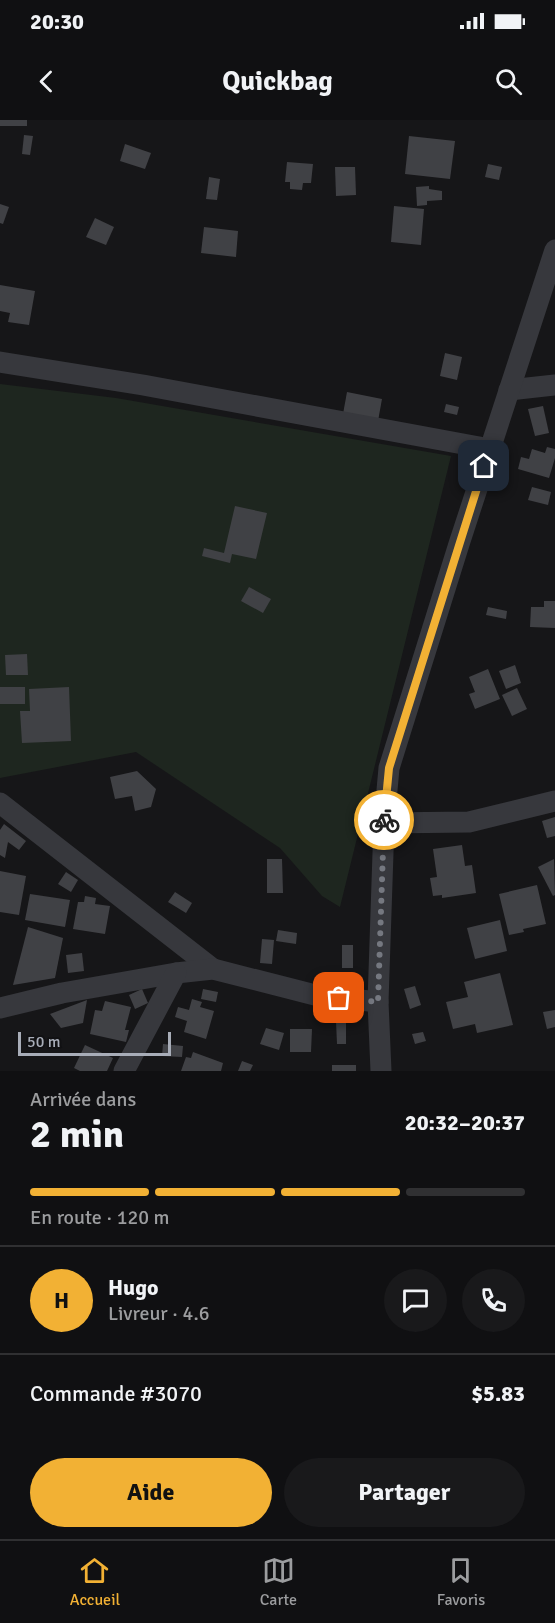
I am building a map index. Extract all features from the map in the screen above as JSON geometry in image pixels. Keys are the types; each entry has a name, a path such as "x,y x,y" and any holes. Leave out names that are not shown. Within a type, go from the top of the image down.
{"street":[{"path":"381,1071 378,1002 384,823 389,768 555,250"},
{"path":"0,362 143,385 490,449"},
{"path":"509,390 555,384"},
{"path":"384,823 469,822 555,801"},
{"path":"0,803 213,969"},
{"path":"0,1008 62,993 176,973 213,969 315,995 378,1002"},
{"path":"124,1071 176,973"}],"shaded area":[{"path":"0,384 116,398 451,456 340,907 322,896 280,848 136,752 0,778"}],"building":[{"path":"0,120 27,120 27,126 0,126"},
{"path":"24,135 33,136 30,155 22,154"},
{"path":"409,136 455,141 450,179 405,174"},
{"path":"125,144 151,153 145,169 120,161"},
{"path":"287,162 313,164 311,183 303,183 302,190 290,189 290,182 285,182"},
{"path":"488,164 502,167 499,180 485,177"},
{"path":"335,167 355,167 356,195 336,196"},
{"path":"209,177 220,179 217,200 206,199"},
{"path":"429,186 429,189 442,191 442,200 427,201 427,205 417,206 416,187"},
{"path":"0,204 9,207 3,224 0,223"},
{"path":"394,206 424,209 421,245 391,242"},
{"path":"95,218 114,227 106,245 86,237"},
{"path":"204,227 238,231 236,257 201,253"},
{"path":"0,285 35,291 29,325 8,322 10,313 0,311"},
{"path":"445,353 462,357 457,380 440,376"},
{"path":"347,392 382,399 378,421 343,414"},
{"path":"446,404 459,407 457,415 444,412"},
{"path":"543,406 549,433 535,436 528,409"},
{"path":"547,447 555,449 555,458 549,478 518,469 521,457 529,459 532,449 545,453"},
{"path":"532,487 551,492 548,505 528,500"},
{"path":"235,506 267,513 256,559 232,554 230,563 202,556 204,548 224,553"},
{"path":"249,587 271,599 263,613 241,601"},
{"path":"544,601 555,601 555,628 530,627 531,607 544,607"},
{"path":"488,607 507,611 506,619 486,615"},
{"path":"27,654 28,675 6,675 5,655"},
{"path":"515,665 521,683 506,689 499,671"},
{"path":"488,669 500,699 475,709 469,694 475,692 469,677"},
{"path":"0,687 25,687 25,704 0,704"},
{"path":"69,687 71,741 22,743 20,711 30,711 29,689"},
{"path":"517,688 527,709 512,716 502,695"},
{"path":"137,771 156,789 151,807 135,811 132,796 115,799 110,777"},
{"path":"555,817 555,836 547,838 542,821"},
{"path":"4,824 26,841 19,850 8,842 5,858 0,855 0,830"},
{"path":"462,845 465,866 472,865 476,893 442,898 442,895 433,896 430,878 437,877 433,849"},
{"path":"267,859 282,859 283,893 267,893"},
{"path":"554,859 555,895 553,896 538,867"},
{"path":"0,871 26,876 19,915 0,912"},
{"path":"66,872 78,880 71,892 58,884"},
{"path":"537,885 546,924 509,935 499,894"},
{"path":"175,892 192,903 186,913 168,902"},
{"path":"30,894 70,900 65,927 25,920"},
{"path":"85,896 96,898 95,904 110,906 105,934 73,929 78,902 84,902"},
{"path":"500,920 507,951 475,959 467,928"},
{"path":"28,927 63,938 55,978 13,985"},
{"path":"278,930 297,933 296,944 276,941"},
{"path":"262,939 274,940 272,964 260,963"},
{"path":"342,945 353,945 353,968 342,968"},
{"path":"82,953 84,971 68,973 66,955"},
{"path":"500,973 513,1025 477,1033 475,1024 453,1029 446,1002 468,997 464,982"},
{"path":"415,986 421,1005 410,1009 404,989"},
{"path":"142,989 148,1003 135,1009 129,995"},
{"path":"203,989 218,992 216,1002 201,999"},
{"path":"192,999 202,1002 200,1007 214,1011 206,1039 184,1032 187,1021 175,1017 178,1007 189,1010"},
{"path":"87,1000 83,1023 61,1028 50,1014"},
{"path":"105,1001 131,1007 125,1030 129,1030 126,1042 90,1034 95,1010 102,1011"},
{"path":"555,1010 555,1027 547,1029 543,1012"},
{"path":"336,1021 346,1021 346,1044 337,1044"},
{"path":"266,1028 284,1033 279,1050 260,1044"},
{"path":"290,1029 312,1029 311,1052 290,1052"},
{"path":"423,1032 426,1041 415,1044 412,1034"},
{"path":"163,1044 183,1046 182,1057 162,1056"},
{"path":"85,1045 113,1058 107,1071 80,1071 74,1068"},
{"path":"193,1052 223,1063 221,1071 181,1071 186,1057 191,1058"},
{"path":"242,1061 253,1065 250,1071 238,1071"},
{"path":"332,1065 356,1065 356,1071 332,1071"}],"way so far":[{"path":"339,998 378,1002 384,820"}],"route":[{"path":"384,820 389,768 484,466"}]}
